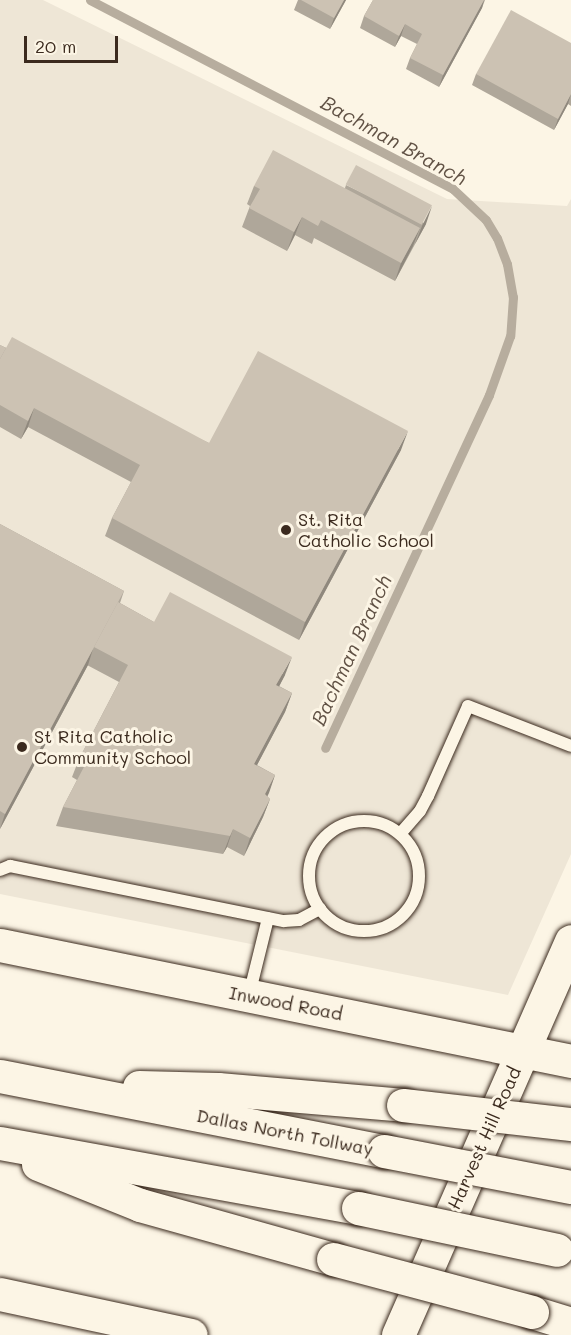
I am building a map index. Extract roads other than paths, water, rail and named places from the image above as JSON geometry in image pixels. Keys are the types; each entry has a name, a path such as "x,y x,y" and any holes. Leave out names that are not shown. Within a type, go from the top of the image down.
{"main road":[{"name":"Harvest Hill Road","path":"398,1335 571,941"},
{"name":"Inwood Road","path":"0,945 571,1061"},
{"name":"Dallas North Tollway","path":"0,1076 571,1187"},
{"path":"44,1084 218,1089 403,1105 571,1124"},
{"path":"0,1143 358,1208 564,1251"},
{"path":"0,1149 140,1205 571,1324"},
{"path":"0,1294 190,1335"}],"lane":[{"path":"400,834 420,811 428,796 468,706 571,746"},
{"path":"369,820 385,825 400,834 411,847 417,863 419,880 415,897 404,913 389,925 371,930 352,929 334,922 320,909 311,892 309,873 313,855 322,840 336,828 351,822 369,820"},
{"path":"0,870 10,866 268,918 299,920 320,909"},
{"path":"249,996 268,918"}],"waterway":[{"name":"Bachman Branch","path":"90,0 453,189 486,220 497,238 507,264 513,297 510,336 489,395 325,748"}],"place":[{"name":"St. Rita Catholic School","path":"286,530"},
{"name":"St Rita Catholic Community School","path":"22,747"}]}
